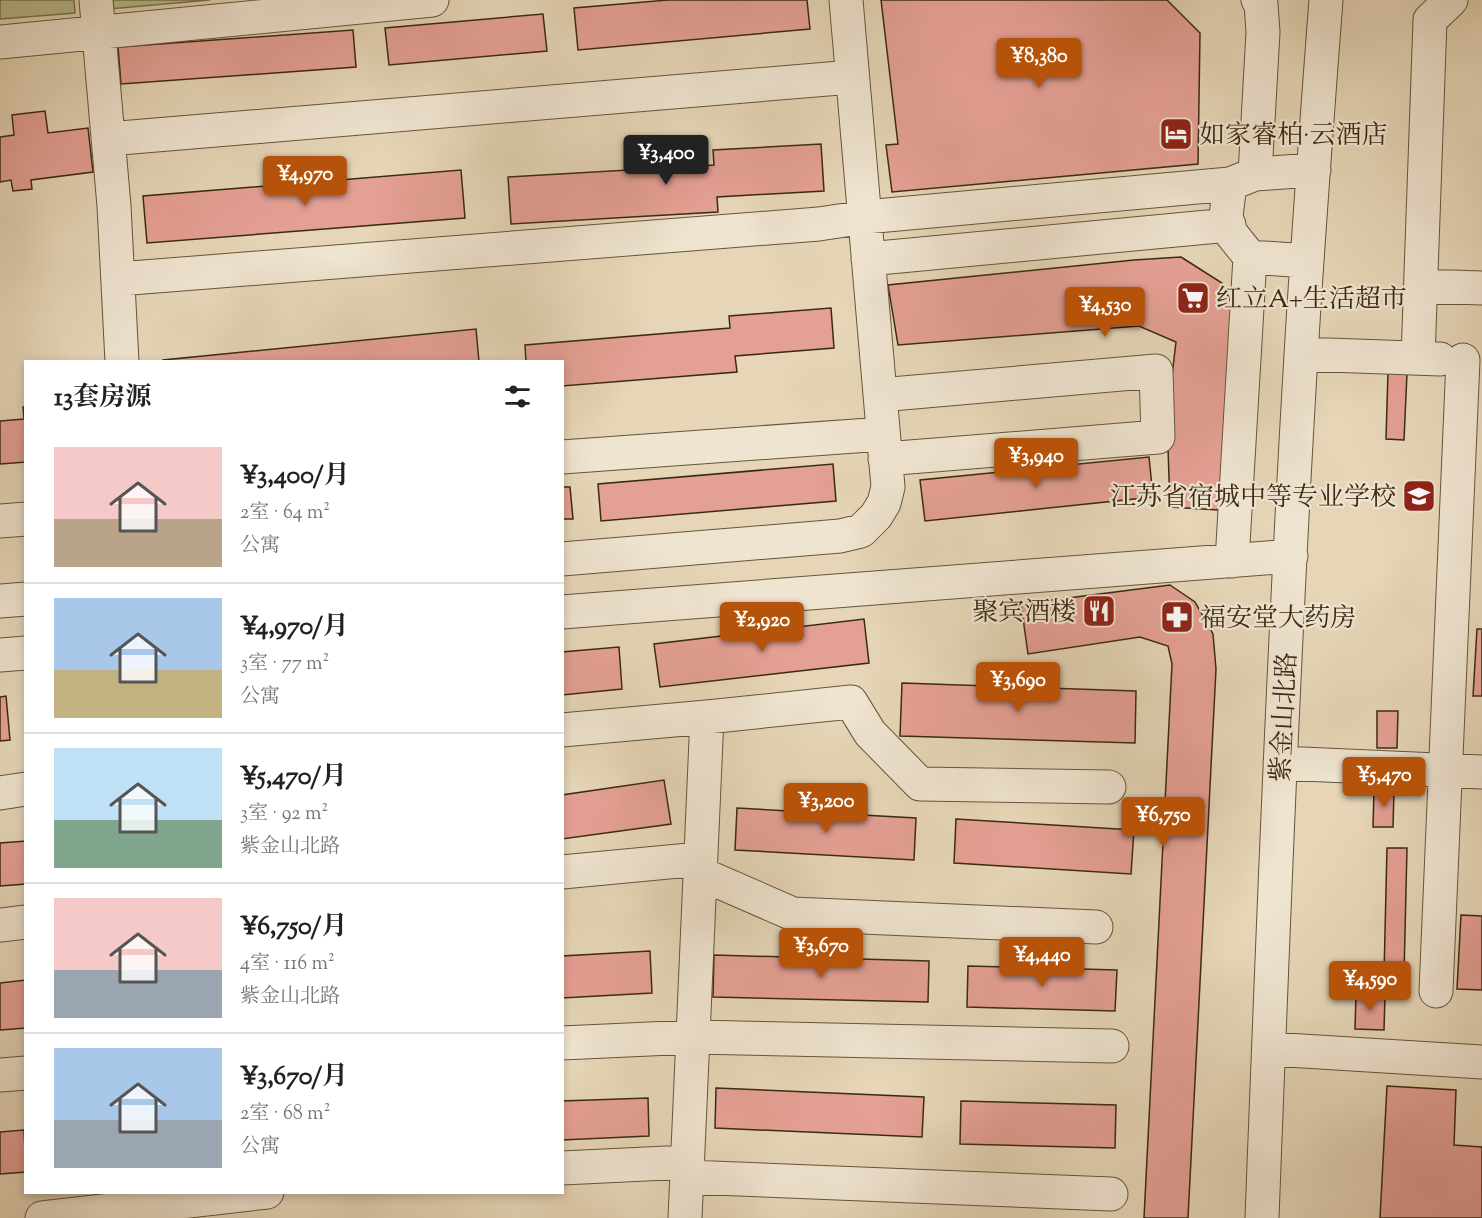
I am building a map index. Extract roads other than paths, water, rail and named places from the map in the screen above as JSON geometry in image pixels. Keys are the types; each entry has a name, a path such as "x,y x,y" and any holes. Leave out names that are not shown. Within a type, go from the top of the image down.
{"street":[{"path":"96,0 114,206 122,360"},
{"path":"0,42 432,0"},
{"path":"564,559 840,536 861,531 876,516 884,503 888,487 846,0"},
{"path":"1232,561 1250,257 1230,232 1226,216 1242,179 1263,32 1261,4 1258,0"},
{"name":"紫金山北路","path":"1262,1218 1280,763 1301,354 1326,0"},
{"path":"1418,358 1430,20 1451,0"},
{"path":"108,139 852,77"},
{"path":"118,279 819,224 865,217 1314,170"},
{"path":"868,259 1228,225"},
{"path":"1250,257 1307,261"},
{"path":"1421,286 1482,288"},
{"path":"1301,354 1473,360 1446,771 1436,991"},
{"path":"564,457 1158,437 1156,371 880,394"},
{"path":"0,521 24,519"},
{"path":"564,612 1291,556"},
{"path":"0,601 24,599"},
{"path":"0,655 24,653"},
{"path":"564,730 851,702 870,733 920,784 1109,787"},
{"path":"685,1218 706,717"},
{"path":"1280,763 1482,772"},
{"path":"0,793 24,789"},
{"path":"564,872 700,866 793,914 1096,927"},
{"path":"0,925 24,922"},
{"path":"564,1043 693,1037 1112,1046"},
{"path":"1269,1049 1482,1062"},
{"path":"0,1075 24,1073"},
{"path":"564,1168 687,1169 1110,1194"},
{"path":"55,1211 245,1194"}],"place":[{"name":"如家睿柏·云酒店","path":"1176,134"},
{"name":"红立A+生活超市","path":"1193,298"},
{"name":"江苏省宿城中等专业学校","path":"1419,496"},
{"name":"聚宾酒楼","path":"1099,611"},
{"name":"福安堂大药房","path":"1177,617"}]}
